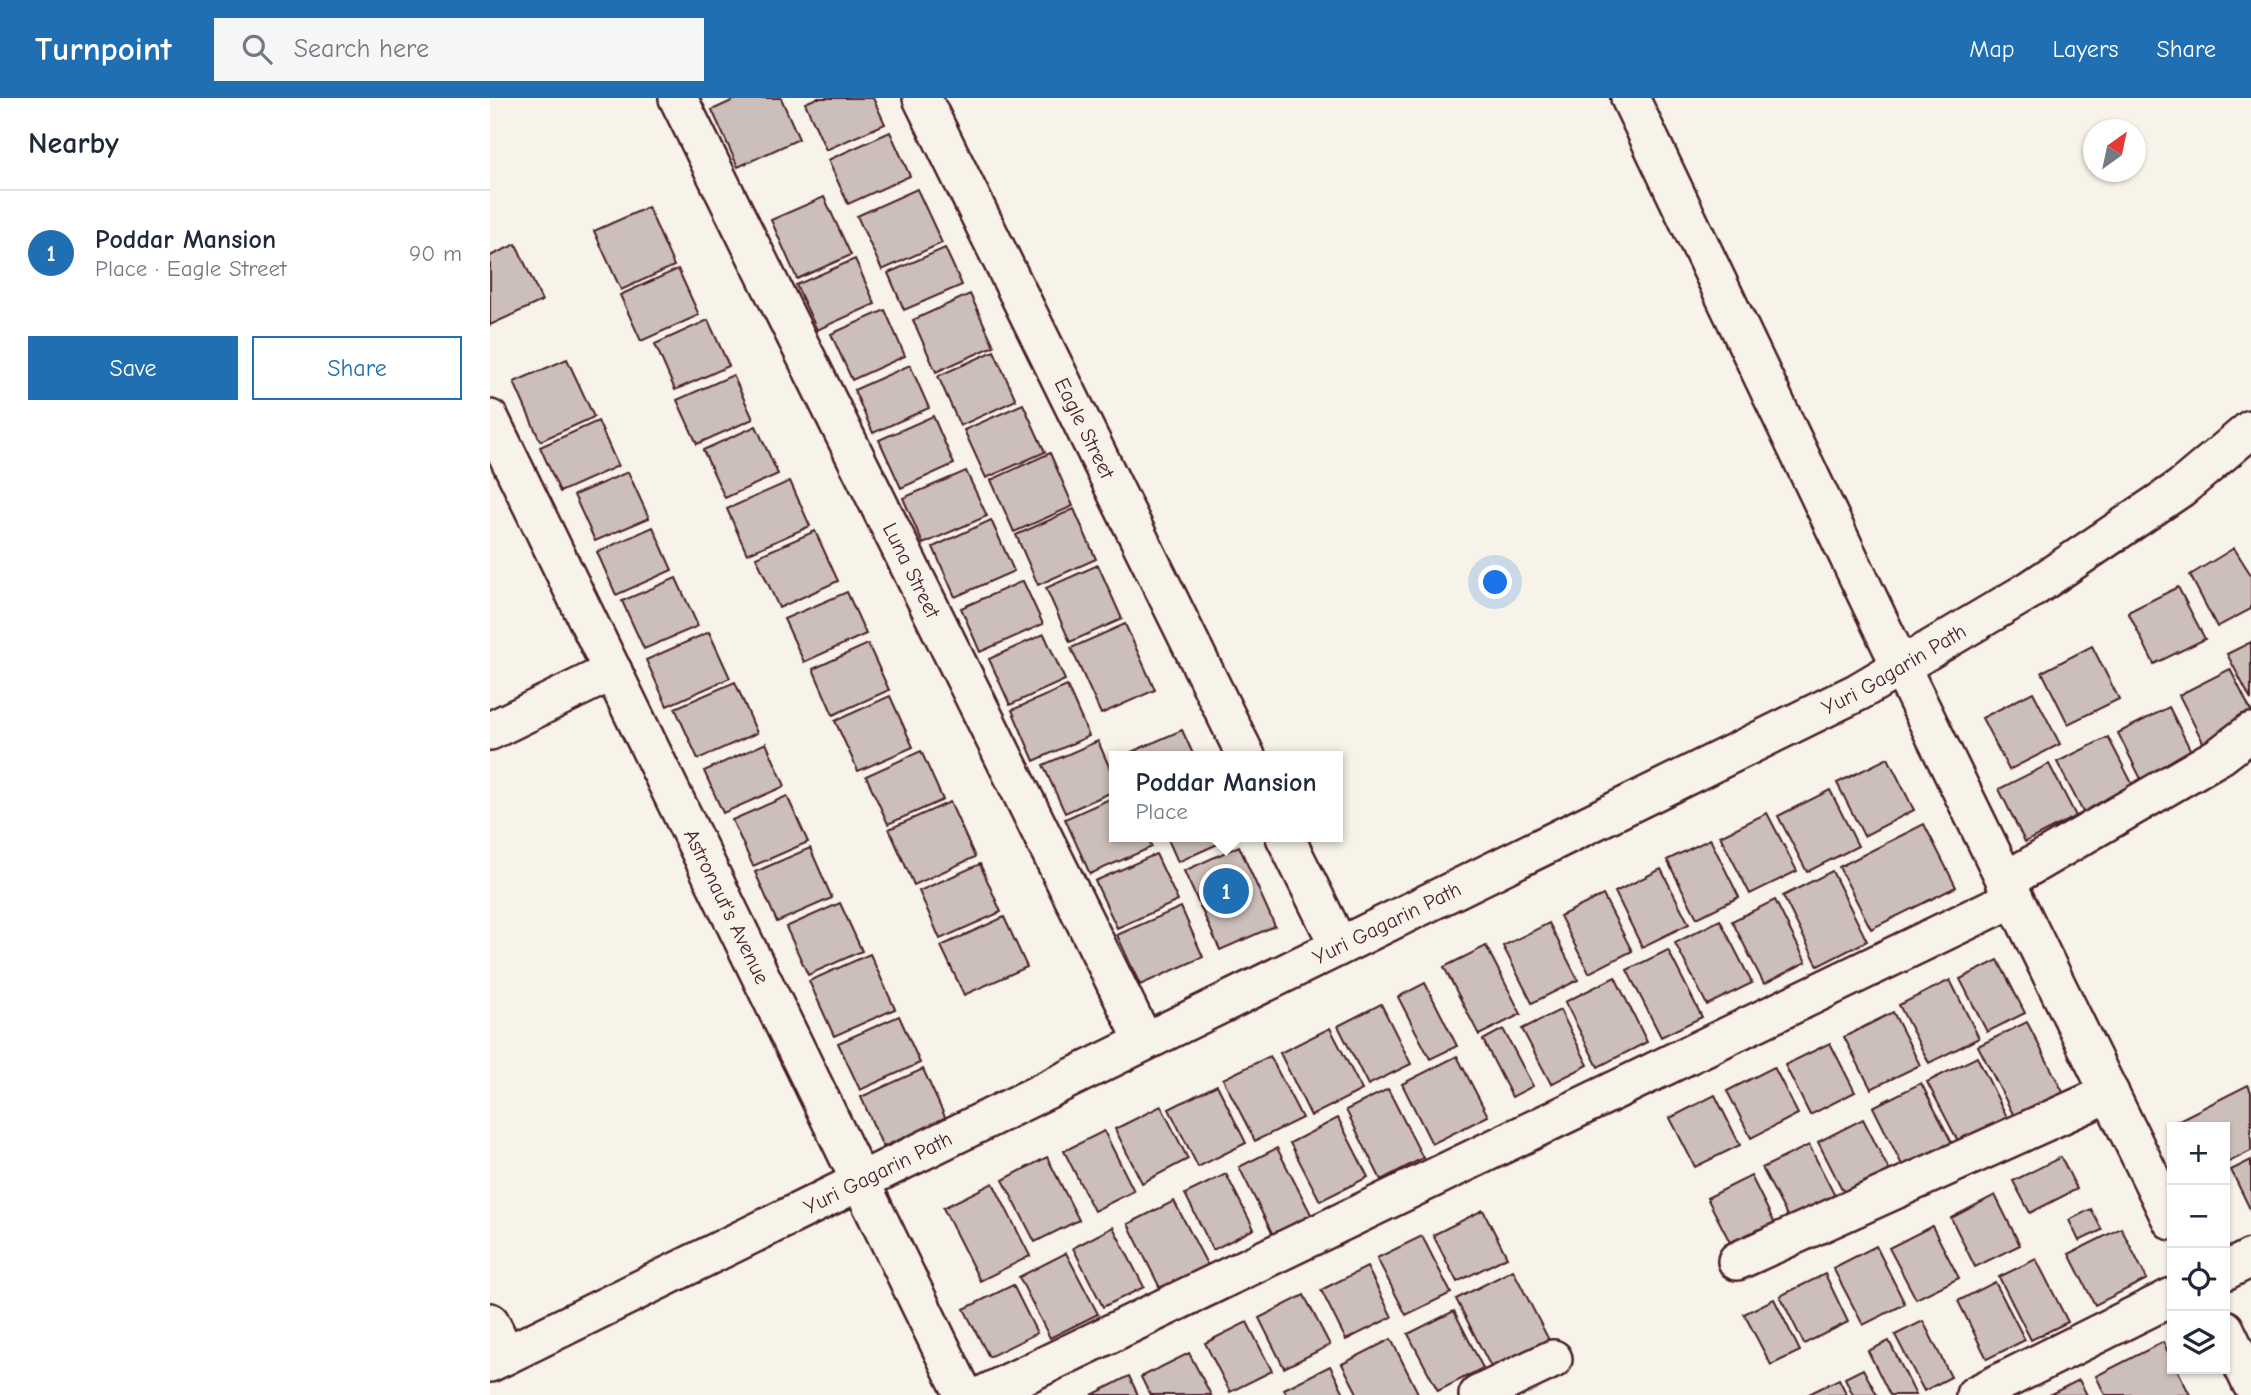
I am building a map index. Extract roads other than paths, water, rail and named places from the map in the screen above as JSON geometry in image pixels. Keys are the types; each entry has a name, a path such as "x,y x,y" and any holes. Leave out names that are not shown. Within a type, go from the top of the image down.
{"street":[{"name":"Luna Street","path":"678,98 1144,1041"},
{"name":"Eagle Street","path":"922,98 1244,751"},
{"path":"1630,98 1901,667 2167,1212"},
{"name":"Astronaut's Avenue","path":"490,419 964,1395"},
{"name":"Yuri Gagarin Path","path":"498,1359 1858,692 2030,590 2170,495 2251,429"},
{"path":"490,731 613,671"},
{"path":"983,1395 2010,889 2221,755 2251,732"},
{"path":"1287,842 1339,946"},
{"path":"1737,1261 2110,1093"},
{"path":"2230,1268 2251,1258"},
{"path":"1975,1395 2167,1299"},
{"path":"490,1322 498,1359"},
{"path":"2230,1339 2251,1382"},
{"path":"1478,1395 1553,1359"}],"place":[{"name":"Poddar Mansion","path":"1226,891"}]}
